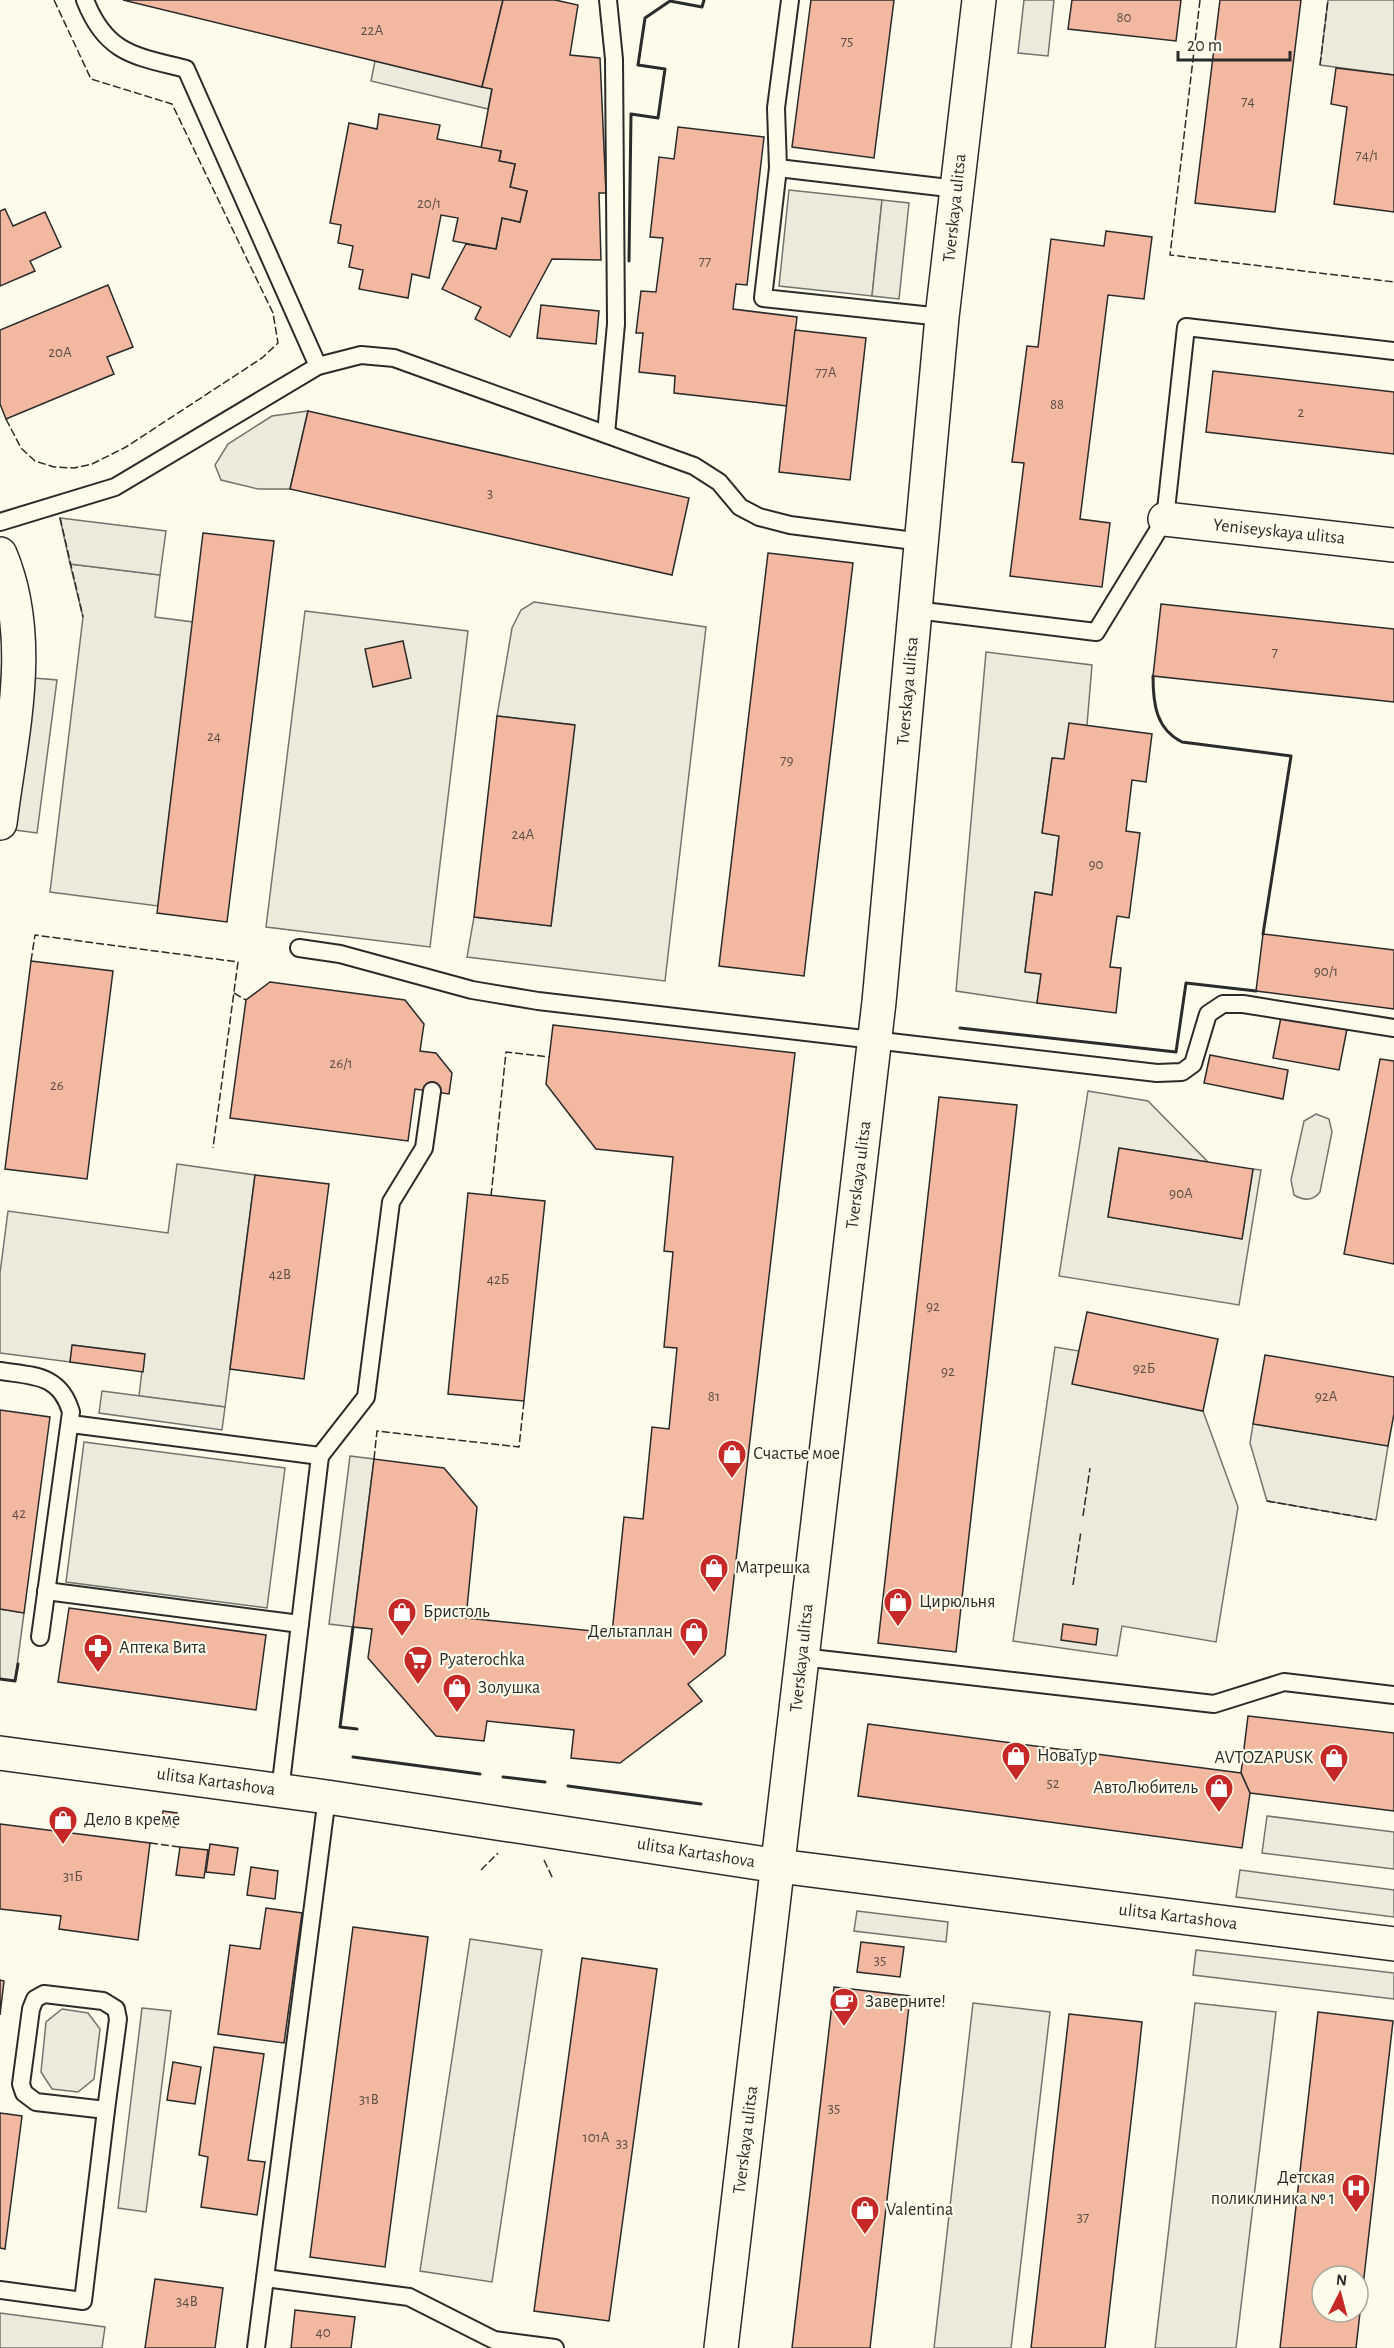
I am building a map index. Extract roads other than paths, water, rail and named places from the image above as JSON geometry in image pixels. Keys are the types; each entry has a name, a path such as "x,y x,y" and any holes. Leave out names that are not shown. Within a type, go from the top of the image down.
{"street":[{"name":"Tverskaya ulitsa","path":"721,2348 875,1041 942,317 978,0"},
{"name":"Yeniseyskaya ulitsa","path":"1165,519 1394,545"},
{"path":"0,555 8,572 18,614 20,657 0,823"},
{"name":"ulitsa Kartashova","path":"0,1753 327,1797 779,1866 1394,1944"}],"lane":[{"path":"85,0 93,20 112,44 136,56 186,69 318,366"},
{"path":"606,434 616,324 614,59 608,0"},
{"path":"790,0 776,108 778,168 763,298 942,317"},
{"path":"778,168 957,189"},
{"path":"915,610 1096,632 1165,519 1186,327 1394,351"},
{"path":"0,522 115,487 318,366 361,355 394,358 693,466 719,482 740,507 759,517 790,525 922,542"},
{"path":"298,948 340,954 472,990 538,1001 1157,1073 1182,1072 1193,1064 1208,1014 1223,1004 1243,1004 1394,1028"},
{"path":"280,1791 320,1456 366,1397 391,1202 424,1148 432,1091"},
{"path":"0,1371 43,1378 60,1388 67,1399 71,1424 40,1637"},
{"path":"71,1424 320,1456"},
{"path":"46,1591 300,1624"},
{"path":"802,1657 1214,1704 1284,1682 1394,1695"},
{"path":"256,2348 327,1797"},
{"path":"0,2290 83,2301 118,2019 116,2009 103,2001 49,1994 39,1996 31,2009 21,2084 24,2093 36,2102 106,2110"},
{"path":"265,2278 409,2297 493,2344 555,2348"}],"place":[{"name":"Счастье мое","path":"732,1480"},
{"name":"Матрешка","path":"714,1594"},
{"name":"Цирюльня","path":"898,1628"},
{"name":"Бристоль","path":"402,1638"},
{"name":"Дельтаплан","path":"694,1658"},
{"name":"Аптека Вита","path":"98,1674"},
{"name":"Pyaterochka","path":"418,1686"},
{"name":"Золушка","path":"457,1714"},
{"name":"НоваТур","path":"1016,1782"},
{"name":"AVTOZAPUSK","path":"1334,1784"},
{"name":"АвтоЛюбитель","path":"1219,1814"},
{"name":"Дело в креме","path":"63,1846"},
{"name":"Заверните!","path":"844,2028"},
{"name":"Детская поликлиника № 1","path":"1356,2214"},
{"name":"Valentina","path":"865,2236"}]}
